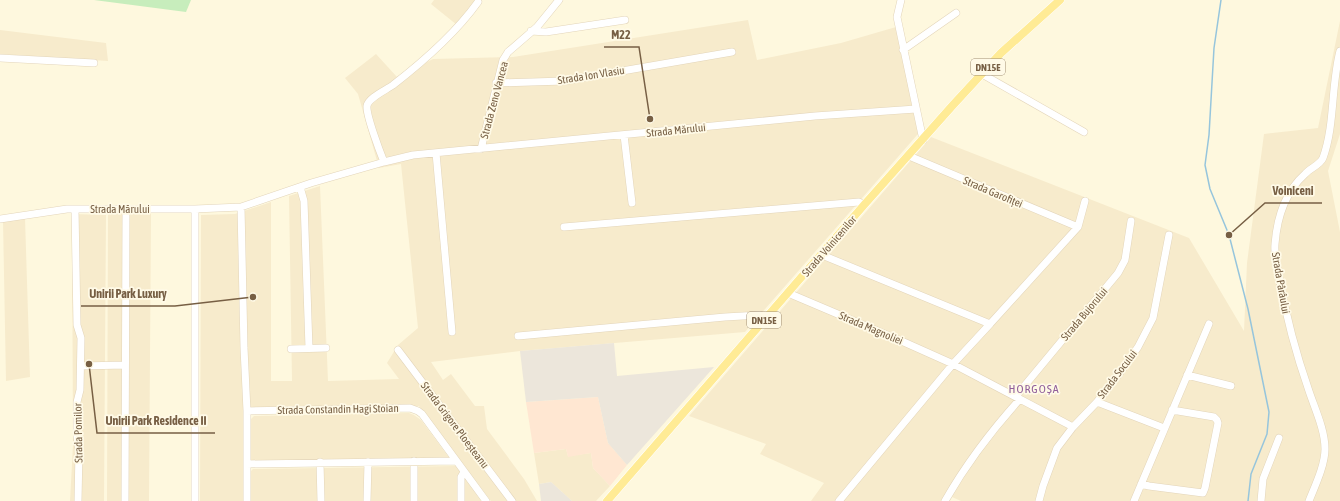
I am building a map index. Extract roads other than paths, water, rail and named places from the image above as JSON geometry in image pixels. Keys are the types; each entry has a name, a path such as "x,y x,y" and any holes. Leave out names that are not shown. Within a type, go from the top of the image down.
{"main road":[{"name":"Strada Voinicenilor","path":"607,501 765,319 822,256 864,205 982,74 1001,53 1060,0"}],"street":[{"name":"Strada Zeno Vancea","path":"481,149 496,83 503,60 508,52 537,27 558,0"},
{"path":"901,0 898,11 898,23 923,140"},
{"path":"384,162 369,115 367,106 368,102 390,87 425,58 458,28 478,2"},
{"path":"903,50 956,13"},
{"path":"531,32 540,33 625,20"},
{"name":"Strada Pârâului","path":"1309,501 1324,456 1325,443 1293,341 1279,277 1275,245 1280,217 1288,194 1300,178 1322,161 1337,84 1335,73 1340,51"},
{"name":"Strada Ion Vlasiu","path":"496,83 564,81 732,52"},
{"path":"0,58 94,63"},
{"path":"982,74 1084,132"},
{"name":"Strada Mărului","path":"0,219 59,209 195,209 242,207 300,187 413,155 815,116 916,109"},
{"path":"624,135 632,202"},
{"path":"436,153 452,332"},
{"name":"Strada Garofiței","path":"909,156 1078,227"},
{"path":"300,187 304,202 309,348"},
{"path":"839,501 953,364 1078,227 1085,201"},
{"path":"564,227 859,202 864,205"},
{"path":"242,207 248,464 247,501"},
{"name":"Strada Pomilor","path":"75,209 77,326 81,338 80,390 77,402 76,436 79,451 78,501"},
{"path":"125,501 125,365 127,309 126,209"},
{"path":"195,209 195,501"},
{"name":"Strada Bujorului","path":"945,501 962,472 982,443 1118,274 1125,260 1131,221"},
{"name":"Strada Socului","path":"1039,501 1057,448 1073,427 1097,402 1119,374 1138,347 1154,318 1169,235"},
{"path":"822,256 990,324"},
{"name":"Strada Magnoliei","path":"788,293 953,364 1073,427"},
{"path":"518,336 725,317 760,315 765,319"},
{"path":"1134,501 1209,324"},
{"path":"291,349 326,348"},
{"name":"Strada Grigore Ploeșteanu","path":"398,350 512,501"},
{"path":"81,366 125,365"},
{"path":"1187,375 1231,386"},
{"path":"1097,402 1164,428"},
{"name":"Strada Constandin Hagi Stoian","path":"247,410 410,408 418,411 422,414 486,501"},
{"path":"1142,484 1202,493 1205,488 1217,420 1214,417 1172,410"},
{"path":"1261,501 1263,479 1278,438"},
{"path":"414,461 414,501"},
{"path":"248,464 456,461"},
{"path":"320,462 321,501"},
{"path":"367,501 368,462"},
{"path":"461,501 461,477 464,472"}],"waterway":[{"path":"1221,0 1214,48 1209,135 1205,165 1210,189 1229,235 1248,309 1269,412 1267,434 1251,474 1248,501"}],"place":[{"name":"M22","path":"650,119"},
{"name":"Voiniceni","path":"1229,235"},
{"name":"Unirii Park Luxury","path":"253,297"},
{"name":"Unirii Park Residence II","path":"89,364"}],"district":[{"name":"HORGOȘA","path":"1034,389"}]}
